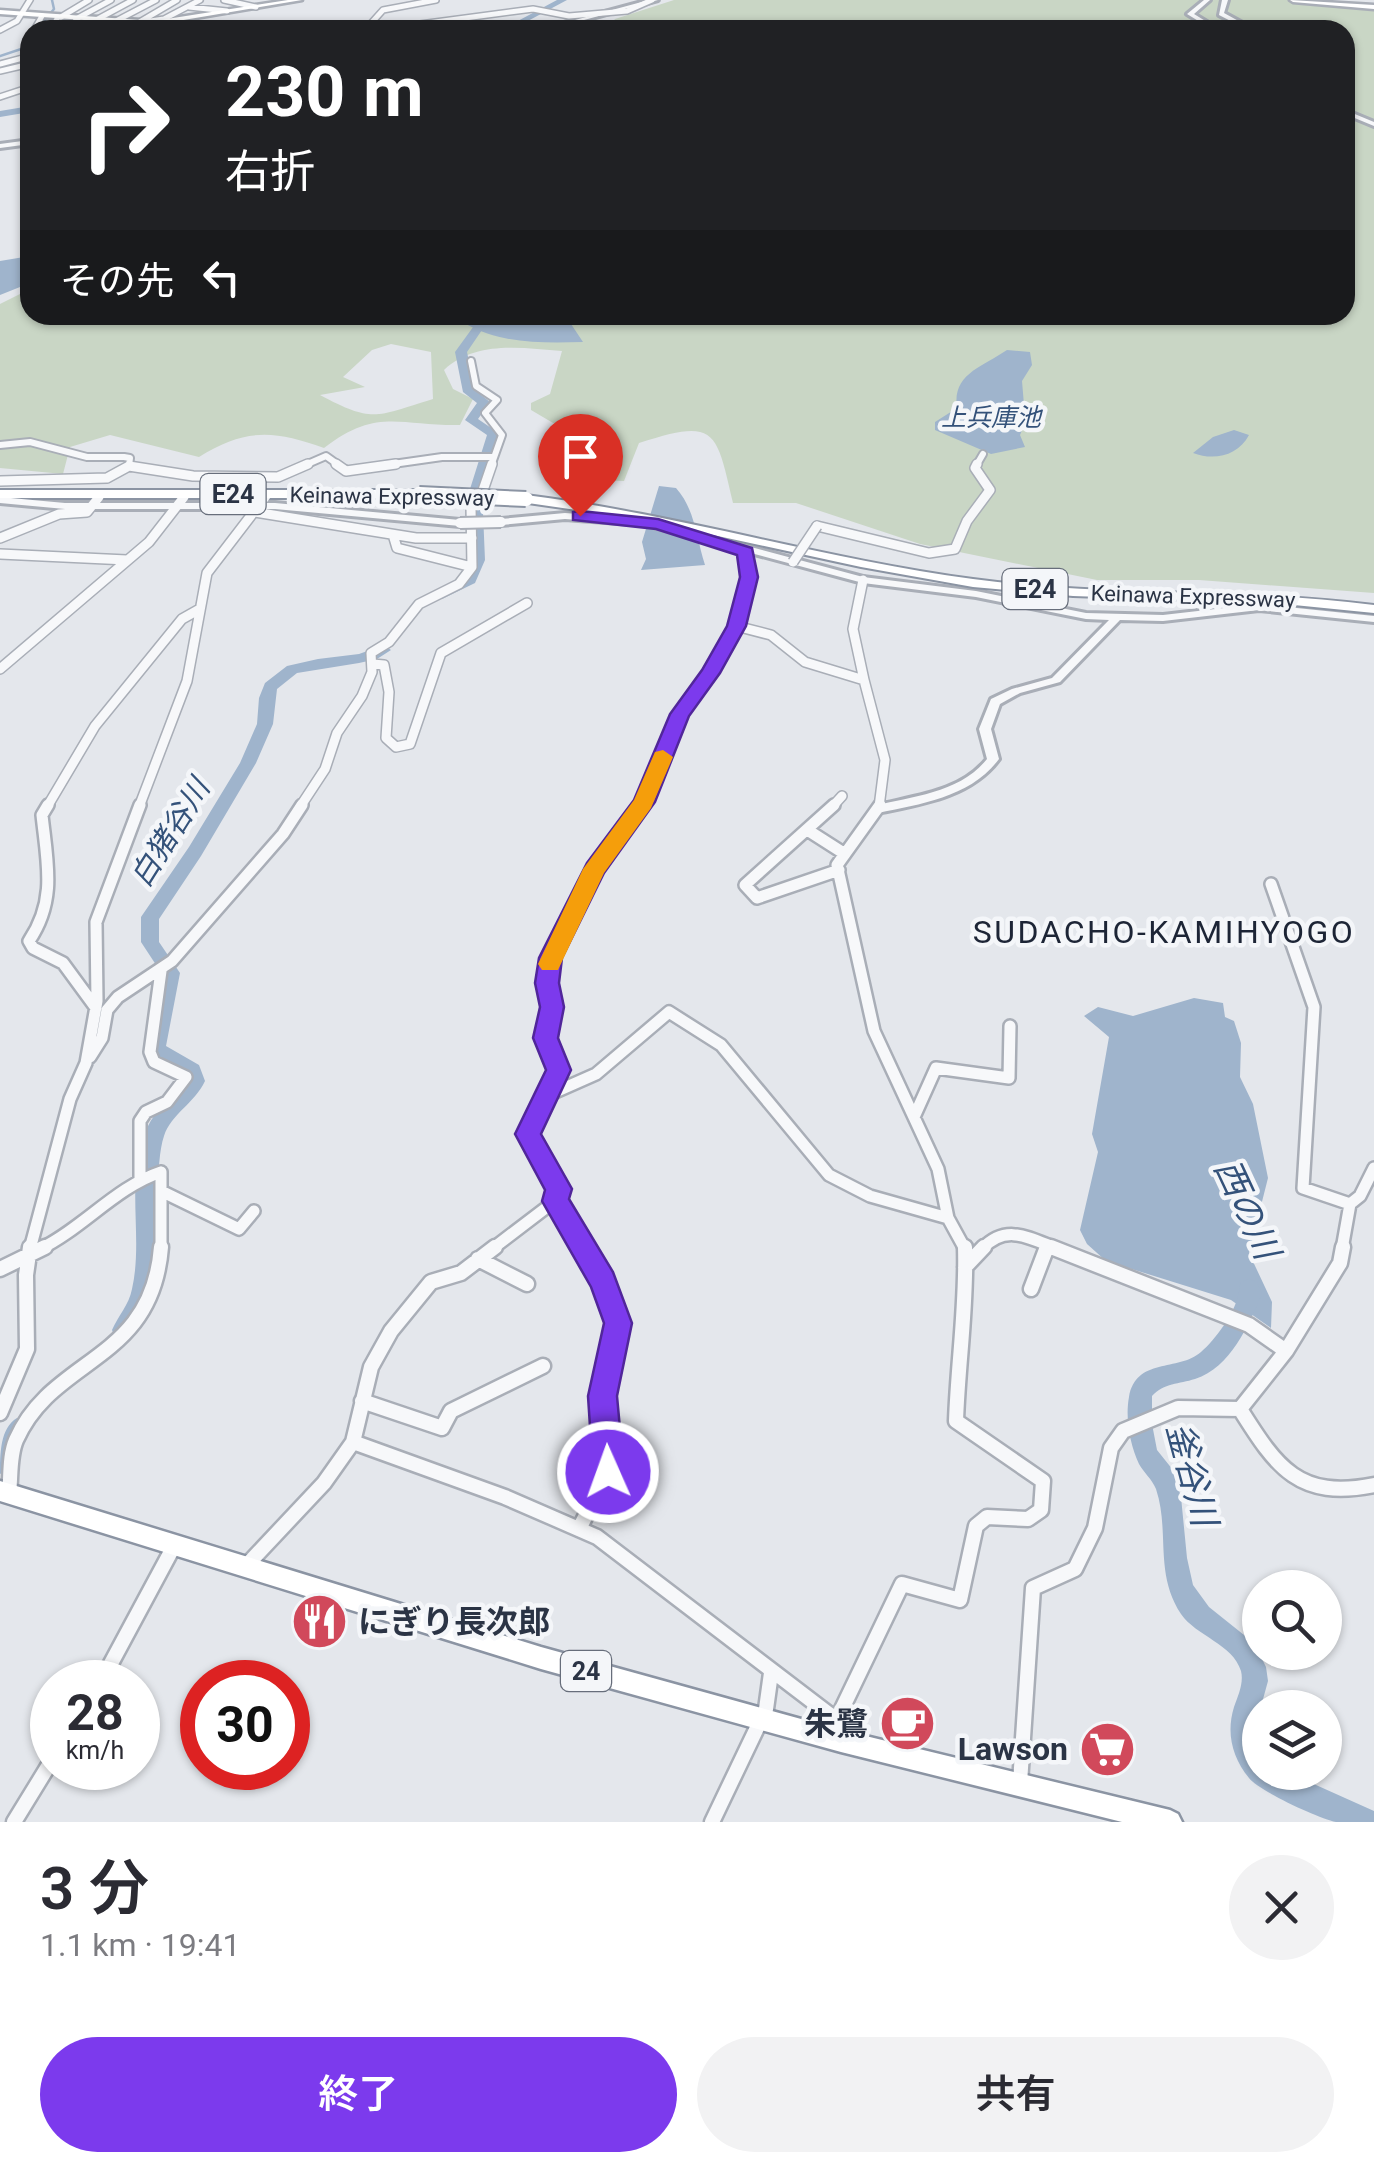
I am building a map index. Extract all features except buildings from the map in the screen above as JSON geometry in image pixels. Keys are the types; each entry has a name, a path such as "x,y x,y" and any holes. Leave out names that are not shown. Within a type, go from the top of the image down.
{"highway":[{"name":"Keinawa Expressway","path":"0,497 419,494 526,499 701,525 876,566 979,584 1270,598 1374,609"},
{"name":"24","path":"5,1493 541,1658 760,1719 841,1732 1170,1822"}],"main road":[{"path":"178,20 252,4 300,0"},
{"path":"1293,0 1374,7"},
{"path":"0,12 96,20"}],"street":[{"path":"0,30 21,14 30,0"},
{"path":"47,20 89,0"},
{"path":"76,18 111,0"},
{"path":"96,20 134,0"},
{"path":"115,20 156,0"},
{"path":"142,20 177,0"},
{"path":"160,20 200,0"},
{"path":"208,6 222,0 252,4"},
{"path":"374,20 383,10 436,0"},
{"path":"530,0 538,5 535,10"},
{"path":"578,20 653,0"},
{"path":"1200,20 1190,14 1207,0"},
{"path":"1225,0 1221,14 1233,20"},
{"path":"187,7 208,6 227,12"},
{"path":"179,10 206,16"},
{"path":"455,20 535,10 607,12"},
{"path":"0,1413 11,1396 30,1338 24,1256 34,1238 70,1099 102,1038 107,1010 118,997 166,967 206,919 236,892 326,769 337,733 362,696 372,659 419,604 459,584 472,567 475,501 502,435 485,414 496,400 476,386 471,360"},
{"path":"0,445 16,441 81,456 123,456 130,458 129,466"},
{"path":"793,562 817,526 929,554 956,549 967,520 990,490 975,468 983,454"},
{"path":"0,481 106,480 129,466 192,480 276,480 326,456 346,470 442,457 493,457"},
{"path":"0,538 58,514 80,514 99,496"},
{"path":"0,497 92,506 260,504 460,523 636,516 746,552 863,580 1116,618 1259,607 1374,619"},
{"path":"0,669 128,560 181,502"},
{"path":"260,504 394,538 472,538"},
{"path":"86,1063 96,1008 96,922 187,681 208,573 260,504"},
{"path":"394,538 397,548 472,567"},
{"path":"246,1568 324,1483 353,1442 371,1367 391,1330 431,1282 461,1273 555,1201 559,1189 528,1134 558,1070 546,1038 552,1007 547,983 559,938 594,869 644,802 680,714 711,673 736,626 749,577 746,552"},
{"path":"0,554 128,560"},
{"path":"841,1732 841,1711 902,1584 960,1600 976,1526 987,1517 1028,1519 1041,1510 1043,1481 1018,1458 956,1421 958,1348 966,1306 965,1247 948,1218 938,1169 874,1031 837,864 878,810 885,771 854,650 853,618 862,598 863,580"},
{"path":"372,659 384,664 387,672 391,699 386,738 396,747 410,744 441,653 527,602"},
{"path":"96,1008 63,962 33,948 29,941 44,919 50,892 42,815 95,726 182,620 198,610"},
{"path":"878,810 985,772 993,759 985,728 995,702 1016,690 1056,680 1116,618"},
{"path":"736,626 770,635 805,662 864,680"},
{"path":"839,870 757,898 745,885 809,831 842,796"},
{"path":"809,831 845,854"},
{"path":"1271,884 1314,1007 1303,1188 1350,1204"},
{"path":"5,1493 16,1440 41,1410 107,1352 146,1309 156,1282 150,1182 140,1122 146,1112 166,1102 186,1076 154,1062 150,1052 166,967"},
{"path":"544,1097 572,1090 611,1064 669,1012 722,1046 829,1175 870,1196 948,1218"},
{"path":"914,1117 936,1068 999,1080 1009,1078 1010,1026"},
{"path":"1240,1409 1286,1351 1340,1263 1350,1204 1360,1196 1374,1168"},
{"path":"150,1182 240,1230 254,1211"},
{"path":"0,1269 71,1234 150,1182"},
{"path":"555,1201 603,1282 618,1323 602,1396 608,1472 578,1529"},
{"path":"964,1268 993,1237 1014,1232 1249,1325 1286,1351"},
{"path":"1031,1290 1047,1247"},
{"path":"478,1259 526,1284"},
{"path":"362,1401 442,1428 451,1410 543,1366"},
{"path":"1020,1784 1032,1588 1076,1569 1096,1528 1111,1448 1123,1432 1178,1408 1240,1409"},
{"path":"1240,1409 1287,1476 1336,1492 1374,1485"},
{"path":"353,1442 506,1497 597,1538 841,1732"},
{"path":"114,1660 174,1546"},
{"path":"712,1822 760,1719 771,1673"},
{"path":"14,1822 34,1790"}],"green space":[{"path":"674,0 1287,0 1374,10 1374,593 1199,580 1097,580 920,544 796,503 733,503 716,445 698,431 639,443 624,481 596,480 574,466 565,430 531,410 531,403 550,394 562,351 531,348 485,350 457,360 444,370 453,389 473,399 460,425 374,423 343,435 324,448 290,438 260,435 231,441 199,457 110,435 70,447 63,474 0,468 0,304 20,294 20,325 1355,325 1355,20 614,20","holes":["391,344 431,352 433,399 375,414 352,410 320,395 365,387 343,377 372,350"]}],"water":[{"path":"20,258 20,287 0,295 0,261"},
{"path":"468,325 572,325 583,342 508,339"},
{"name":"上兵庫池","path":"1007,350 1030,352 1032,365 1022,381 1024,405 1031,409 1020,435 1025,447 991,454 935,430 935,422 957,408 964,379"},
{"path":"1234,430 1249,435 1232,452 1209,457 1193,453 1213,437"},
{"path":"659,486 676,488 682,496 705,565 641,570 646,559 642,542"},
{"name":"西の川","path":"1194,998 1223,1003 1225,1017 1234,1021 1241,1043 1240,1077 1253,1104 1268,1178 1249,1253 1272,1302 1271,1328 1231,1300 1106,1261 1087,1244 1080,1230 1098,1152 1092,1134 1109,1037 1084,1016 1098,1007 1133,1016"}],"waterway":[{"path":"45,20 54,9 52,0"},
{"path":"524,20 563,0"},
{"path":"1312,0 1336,3"},
{"path":"0,56 20,49"},
{"path":"0,114 20,111"},
{"name":"白猪谷川","path":"442,595 470,580 478,560 476,489 494,434 471,420 484,402 469,392 461,352 480,325"},
{"name":"白猪谷川","path":"123,1330 135,1312 146,1270 146,1181 152,1141 164,1116 195,1081 192,1071 159,1053 157,1046 171,973 150,942 150,917 195,852 248,763 260,740 266,698 274,682 305,666 359,659 384,650"},
{"name":"釜谷川","path":"1249,1289 1251,1294 1231,1332 1212,1358 1197,1368 1147,1383 1140,1395 1140,1413 1146,1452 1164,1478 1169,1497 1181,1588 1194,1610 1245,1652 1253,1667 1253,1690"},
{"name":"白猪谷川","path":"0,1462 17,1430"},
{"name":"釜谷川","path":"1294,1790 1368,1822"}],"slow traffic":[{"path":"550,964 594,869 644,802 663,757"}],"place":[{"name":"にぎり長次郎","path":"319,1622"},
{"name":"朱鷺","path":"907,1724"},
{"name":"Lawson","path":"1107,1749"}],"district":[{"name":"SUDACHO-KAMIHYOGO","path":"1164,932"}],"route":[{"path":"580,516 658,524 746,552 749,577 736,626 711,673 680,714 644,802 594,869 559,938 547,983 552,1007 546,1038 558,1061 558,1070 528,1134 559,1189 555,1201 603,1282 618,1323 614,1356 602,1396 609,1437 608,1472"}]}
